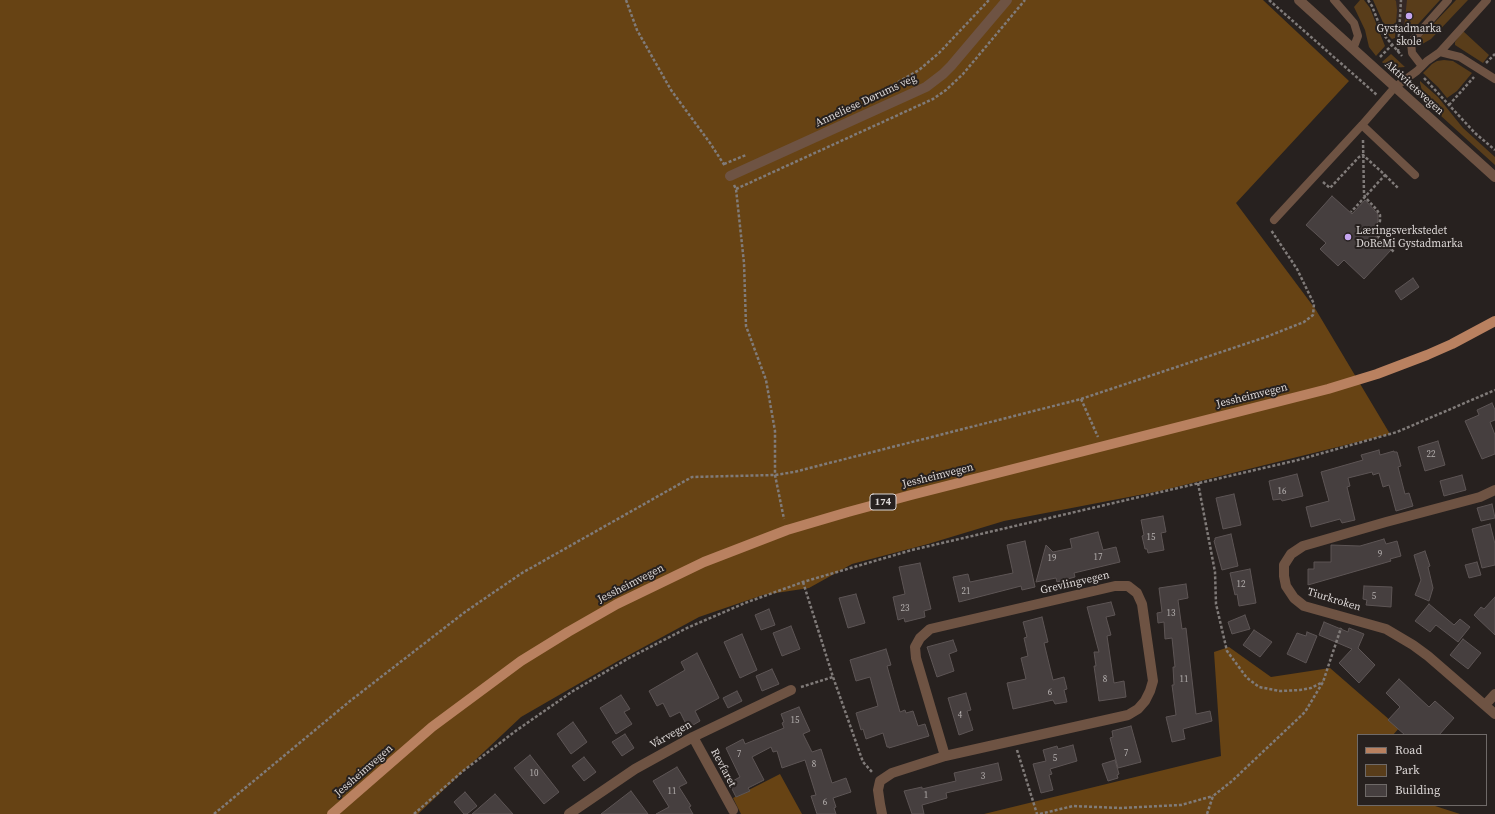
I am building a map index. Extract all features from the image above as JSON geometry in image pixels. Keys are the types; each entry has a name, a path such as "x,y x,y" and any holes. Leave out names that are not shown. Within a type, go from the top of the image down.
{"main road":[{"name":"Jessheimvegen","path":"332,814 432,727 521,661 617,604 685,570 741,546 787,530 911,495 1308,394 1377,374 1452,344 1495,321"}],"street":[{"name":"Anneliese Dørums veg","path":"730,176 926,87 952,66 1007,0"},
{"name":"Aktivitetsvegen","path":"1299,0 1495,176"},
{"name":"Tiurkroken","path":"1495,490 1480,497 1303,546 1291,554 1284,565 1286,586 1294,598 1304,606 1386,629 1413,645 1495,714"},
{"name":"Grevlingvegen","path":"880,781 892,773 944,756 1128,715 1138,709 1145,701 1153,681 1142,604 1137,593 1128,586 1115,586 930,629 920,638 915,648 916,658 944,756"},
{"name":"Vårvegen","path":"569,814 635,768 693,737 791,690"},
{"path":"1485,705 1495,694"},
{"name":"Revfaret","path":"693,737 733,810"},
{"path":"880,781 878,790 882,814"}],"lane":[{"path":"1334,0 1354,23 1358,36 1353,49"},
{"path":"1422,66 1412,53 1411,42 1448,0"},
{"path":"1274,220 1395,87 1440,52 1487,0"},
{"path":"1440,52 1460,58 1481,69 1495,79"},
{"path":"1362,125 1415,175"}],"path":[{"path":"626,0 637,30 671,90 724,164 736,189 744,262 746,326 766,380 775,431 774,474 787,530"},
{"path":"867,100 919,70 939,53 989,0"},
{"path":"1269,0 1383,100"},
{"path":"1368,0 1372,6 1383,34 1398,53 1408,63 1415,56"},
{"path":"1398,53 1402,0"},
{"path":"1378,59 1392,45"},
{"path":"1449,105 1495,54"},
{"path":"1424,78 1475,133 1495,150"},
{"path":"1362,125 1365,197 1380,215 1380,221 1373,231 1394,252"},
{"path":"724,164 753,151"},
{"path":"1316,175 1330,188 1359,157 1363,155"},
{"path":"1363,155 1398,188"},
{"path":"1351,212 1385,175"},
{"path":"214,814 350,701 465,612 522,573 692,477 794,472 1081,399 1266,337 1304,322 1313,315 1314,304 1297,270 1268,226 1274,220"},
{"path":"414,814 463,771 517,730 579,688 630,658 687,628 745,603 803,582 912,550 1298,460 1396,432 1495,390"},
{"path":"1081,399 1103,446"},
{"path":"1198,483 1215,572 1216,604 1227,651 1246,678 1259,687 1280,691 1300,690 1310,688 1323,682"},
{"path":"803,582 833,677 863,762 880,781"},
{"path":"1014,740 1038,814 1073,806 1120,808 1181,805 1213,796 1232,781 1305,712 1323,682 1345,617"},
{"path":"791,690 833,677"},
{"path":"1207,814 1213,796"}],"shaded area":[{"path":"0,0 1263,0 1349,81 1236,203 1316,310 1390,434 1160,491 1004,521 928,544 852,564 809,588 763,595 699,617 618,661 521,717 418,814 0,814"},
{"name":"Gystadmarka skole","path":"1376,0 1439,0 1410,31"},
{"path":"1229,647 1271,677 1330,668 1399,728 1394,734 1357,734 1357,806 1435,806 1460,814 984,814 1221,756 1214,652"},
{"path":"780,774 802,814 741,814 733,798"}],"green space":[{"path":"1360,0 1364,0 1370,8 1385,46 1376,56 1369,47 1365,30 1354,7"},
{"path":"1373,0 1396,1 1397,10 1395,38 1392,39 1389,36"},
{"path":"1407,0 1440,0 1408,34 1405,33 1404,28"},
{"path":"1456,0 1468,0 1431,39 1419,46 1417,41"},
{"path":"1463,31 1489,55 1483,63 1455,45 1455,42"},
{"path":"1391,54 1405,67 1393,68 1382,62"},
{"path":"1437,61 1453,61 1472,73 1457,91 1447,98 1423,73 1432,64"},
{"path":"1420,81 1438,97 1463,128 1495,157 1495,165 1430,106 1424,99"}],"building":[{"name":"Læringsverkstedet DoReMi Gystadmarka","path":"1332,196 1352,214 1365,200 1378,214 1378,222 1371,232 1391,250 1364,279 1344,260 1338,266 1320,249 1326,243 1306,225"},
{"path":"1413,278 1419,287 1401,300 1395,291"},
{"path":"1492,403 1495,410 1495,420 1490,422 1495,435 1495,454 1482,459 1465,421 1479,415 1477,410"},
{"path":"1438,441 1445,465 1425,471 1418,447"},
{"path":"1379,450 1380,455 1394,451 1397,452 1401,466 1398,467 1405,494 1409,493 1413,506 1396,511 1389,485 1383,487 1379,473 1373,475 1372,472 1348,478 1350,486 1347,487 1355,520 1342,523 1340,519 1311,527 1306,507 1329,501 1321,472 1363,460 1361,455"},
{"path":"1297,474 1303,496 1282,501 1281,499 1273,500 1269,481"},
{"path":"1462,475 1466,490 1444,496 1440,481"},
{"path":"1234,494 1241,525 1223,529 1216,498"},
{"path":"1492,504 1495,518 1481,521 1477,508"},
{"path":"1163,516 1166,532 1161,533 1164,550 1148,553 1147,549 1145,549 1142,536 1144,535 1141,520"},
{"path":"1490,524 1495,544 1495,565 1482,568 1472,529"},
{"path":"1098,532 1103,550 1116,547 1120,562 1074,573 1075,577 1057,582 1056,578 1036,582 1046,545 1053,552 1072,548 1070,539"},
{"path":"1231,534 1238,566 1222,570 1214,541 1215,538"},
{"path":"1384,539 1386,544 1397,541 1401,556 1390,559 1391,561 1308,585 1308,569 1314,569 1314,562 1331,562 1331,545 1360,546"},
{"path":"1025,541 1035,587 1022,590 1021,586 959,602 953,577 968,574 970,582 1013,573 1007,545"},
{"path":"1425,551 1430,566 1428,567 1433,588 1429,601 1415,595 1421,580 1414,555"},
{"path":"1477,562 1481,575 1469,578 1465,565"},
{"path":"920,563 931,609 924,611 925,617 905,622 904,618 898,620 893,597 905,594 899,567"},
{"path":"1250,569 1256,603 1239,606 1237,594 1235,595 1230,573"},
{"path":"1186,584 1188,598 1178,600 1182,629 1186,628 1196,714 1210,711 1212,721 1183,729 1185,739 1172,742 1166,717 1176,715 1172,685 1174,685 1173,667 1175,667 1172,638 1165,639 1164,622 1158,623 1157,613 1162,612 1159,588"},
{"path":"1364,586 1392,587 1391,607 1366,605 1367,600 1363,599"},
{"path":"856,594 865,623 848,628 839,598"},
{"path":"1495,597 1495,635 1474,615 1481,607 1484,609"},
{"path":"1111,602 1115,615 1106,617 1111,635 1107,636 1114,683 1124,681 1126,697 1099,701 1094,666 1096,666 1094,652 1099,652 1087,607"},
{"path":"1429,604 1454,625 1460,619 1470,627 1458,642 1436,625 1430,632 1415,621"},
{"path":"769,609 775,625 761,630 755,615"},
{"path":"1245,615 1250,629 1232,634 1228,622"},
{"path":"1042,617 1048,642 1044,643 1053,680 1064,677 1067,689 1064,690 1067,702 1055,704 1053,700 1013,709 1007,683 1026,679 1021,658 1028,656 1024,638 1027,637 1023,622"},
{"path":"1324,622 1348,632 1349,628 1364,634 1358,648 1375,665 1359,683 1339,663 1352,649 1319,635"},
{"path":"791,626 800,649 782,656 773,633"},
{"path":"1254,630 1272,642 1260,657 1243,645"},
{"path":"1307,632 1317,636 1306,663 1287,654 1297,633 1306,636"},
{"path":"742,634 757,670 740,678 724,642"},
{"path":"1463,639 1481,653 1468,669 1450,655"},
{"path":"953,640 957,651 949,654 954,671 937,677 927,647"},
{"path":"886,649 891,665 887,666 900,712 905,710 906,713 913,711 918,726 925,724 929,736 889,748 887,747 883,733 866,739 863,729 861,730 856,713 878,706 870,677 856,681 850,660"},
{"path":"697,653 719,698 695,711 700,721 688,728 680,712 670,717 663,703 657,706 649,691 685,670 681,662"},
{"path":"772,669 779,684 762,691 756,676"},
{"path":"1399,679 1429,707 1435,701 1454,718 1440,734 1404,734 1388,720 1400,707 1386,693"},
{"path":"737,691 742,701 728,708 723,698"},
{"path":"966,693 971,710 967,711 973,730 959,735 948,698"},
{"path":"621,695 630,709 624,712 632,724 616,734 600,708"},
{"path":"799,707 810,731 803,734 812,752 821,749 832,783 846,778 851,792 833,798 836,807 834,808 836,814 817,814 811,796 816,795 805,760 782,768 777,751 773,752 771,747 752,757 764,780 748,788 750,791 736,797 729,783 740,777 726,748 743,739 745,744 784,728 782,723 784,722 781,714"},
{"path":"573,722 587,742 571,754 557,734"},
{"path":"1131,726 1141,762 1118,768 1110,738 1113,737 1112,731"},
{"path":"625,734 634,748 622,756 612,742"},
{"path":"1073,745 1077,761 1050,769 1052,774 1049,775 1053,790 1041,793 1033,764 1046,761 1043,750 1057,746 1058,749"},
{"path":"530,755 559,792 544,804 514,768"},
{"path":"584,757 596,772 584,781 572,766"},
{"path":"1115,760 1119,774 1117,775 1118,778 1108,781 1102,764"},
{"path":"998,763 1002,780 946,793 947,798 922,805 924,814 912,814 904,791 922,787 922,789 956,781 954,773"},
{"path":"677,767 687,783 679,787 691,806 689,807 693,814 656,814 669,807 653,781"},
{"path":"631,791 648,814 601,814"},
{"path":"465,792 477,806 467,814 464,814 454,802"},
{"path":"495,794 513,814 472,814"}],"place":[{"name":"Gystadmarka skole","path":"1409,16"},
{"name":"Læringsverkstedet DoReMi Gystadmarka","path":"1348,237"}]}
